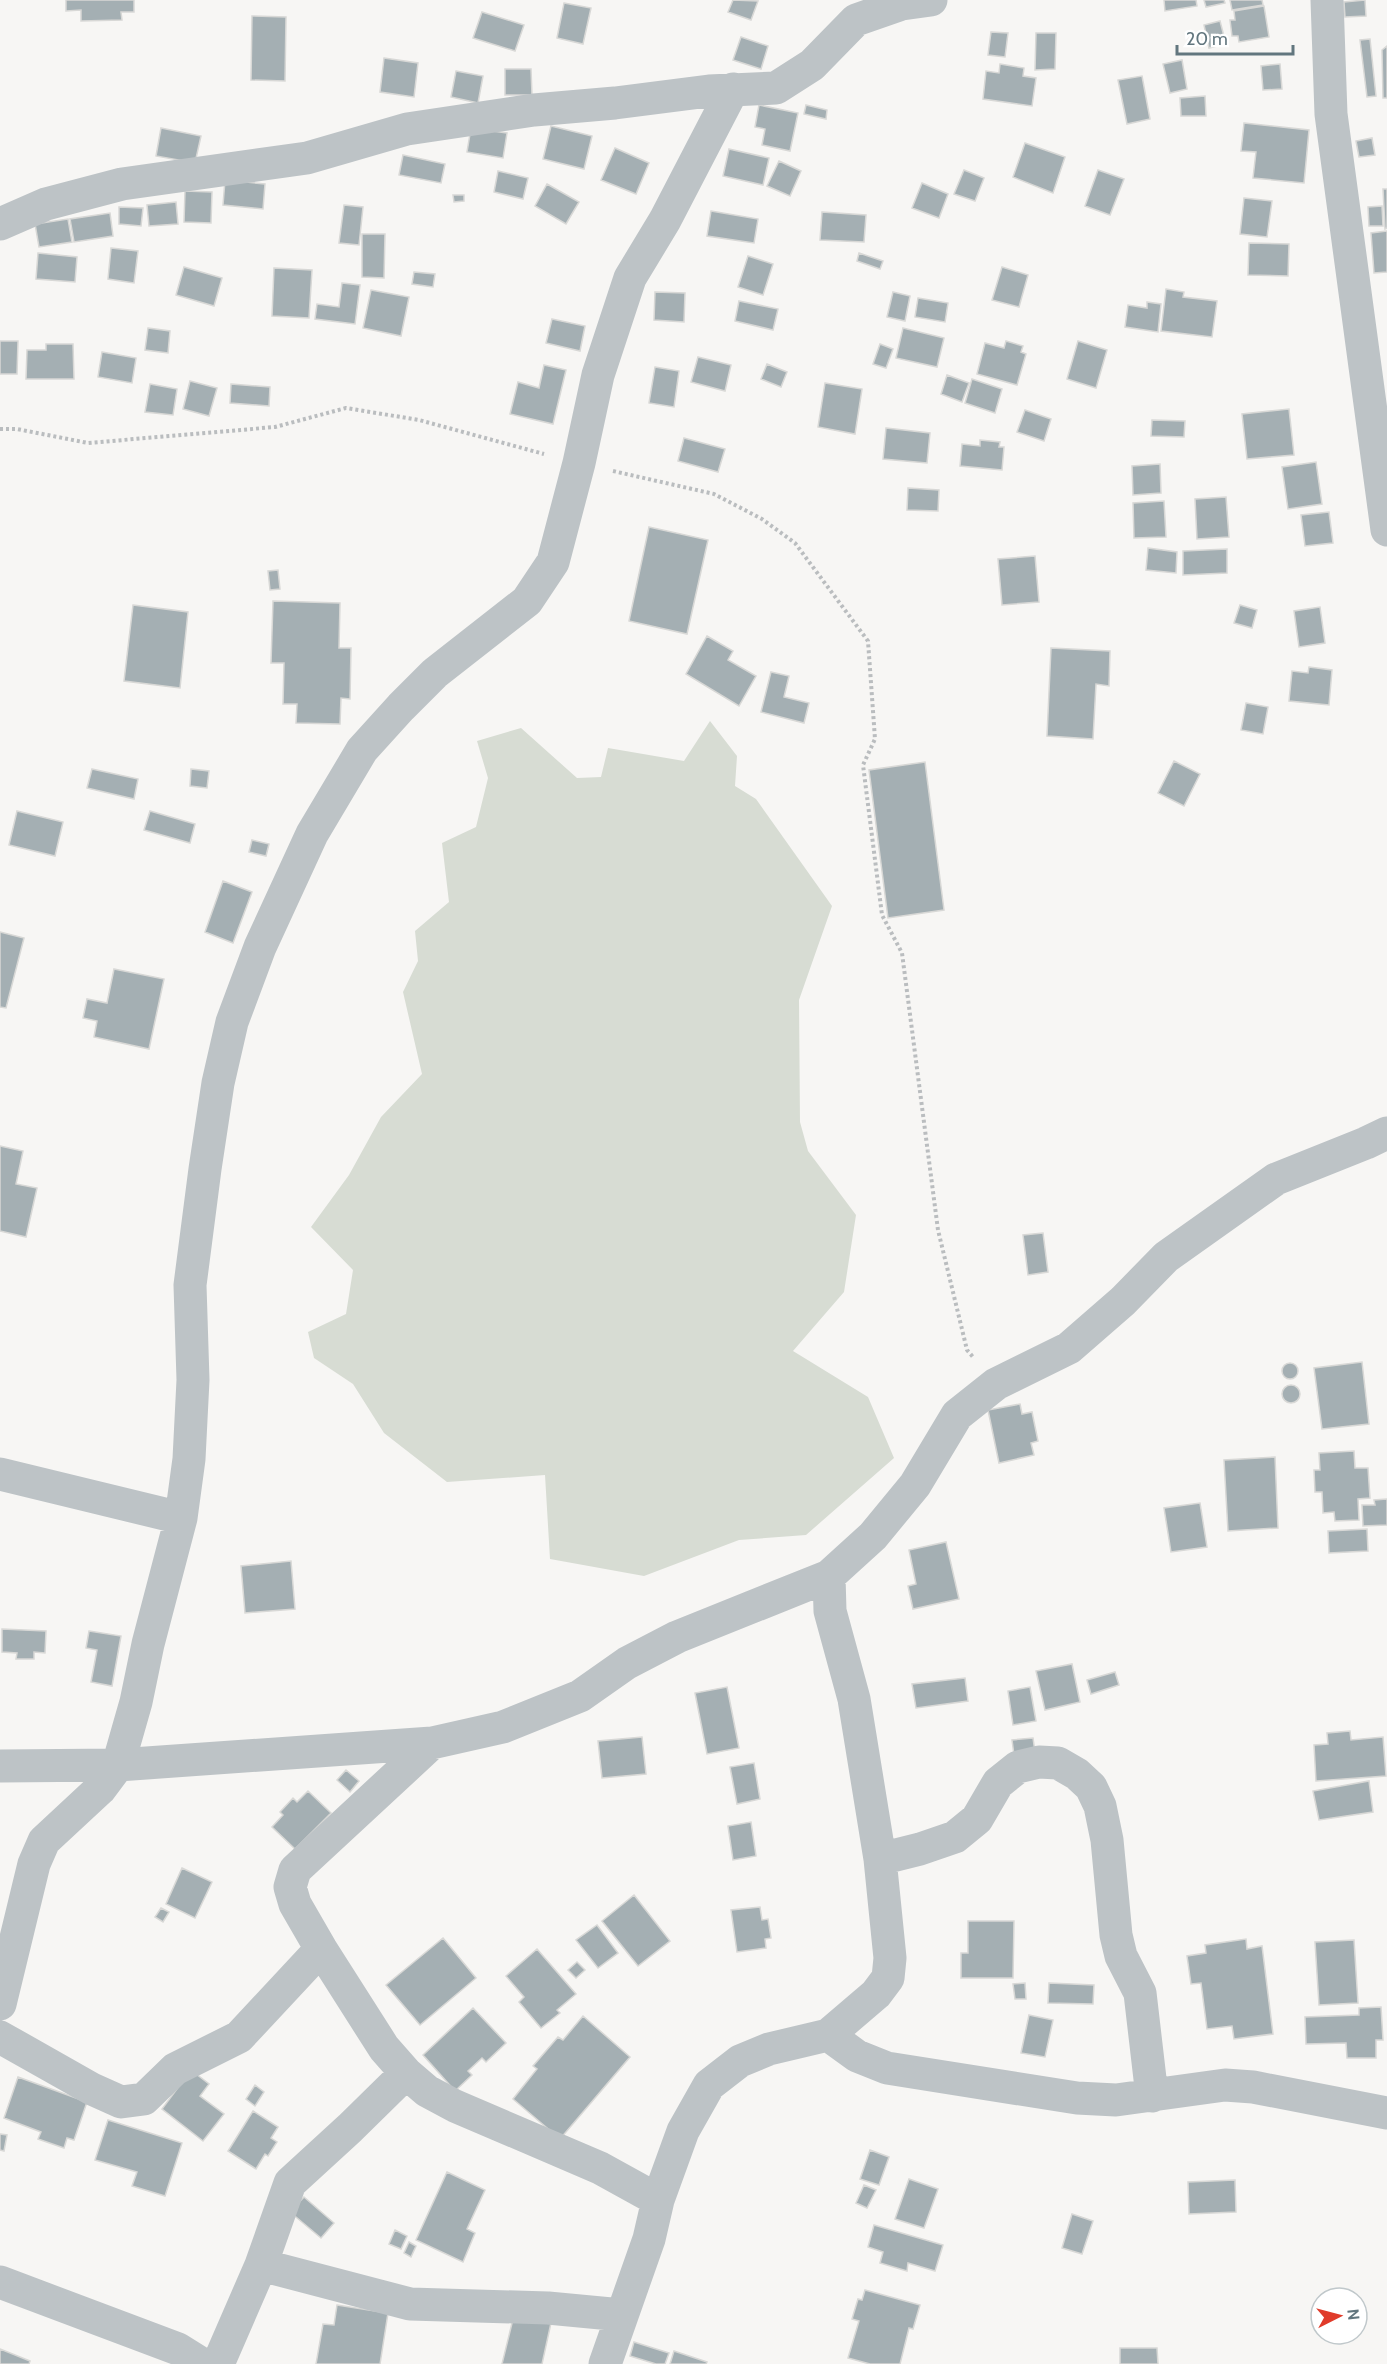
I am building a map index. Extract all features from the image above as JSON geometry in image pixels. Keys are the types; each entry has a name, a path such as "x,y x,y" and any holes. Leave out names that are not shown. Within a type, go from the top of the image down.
{"street":[{"path":"0,224 46,204 122,184 307,158 407,129 534,110 733,89 776,88 812,65 856,20 902,4 931,0"},
{"path":"1327,0 1330,114 1387,530"},
{"path":"0,2004 34,1864 44,1842 100,1789 117,1765 136,1702 148,1644 181,1518 189,1459 193,1380 190,1285 218,1083 232,1022 260,947 312,834 362,750 435,674 527,601 553,562 579,463 598,375 630,278 665,220 733,89"},
{"path":"0,1766 117,1765 432,1743 503,1727 580,1696 627,1663 677,1637 829,1576 873,1536 915,1485 957,1415 996,1384 1069,1348 1123,1301 1166,1257 1276,1179 1387,1133"},
{"path":"0,1474 181,1518"},
{"path":"605,2364 649,2239 658,2200 683,2131 709,2085 740,2061 769,2049 828,2035 876,1994 888,1978 890,1958 880,1859 854,1699 830,1611 829,1576"},
{"path":"432,1743 296,1870 290,1887 295,1904 384,2048 406,2073 427,2091 455,2106 600,2168 658,2200"},
{"path":"880,1859 955,1837 977,1819 998,1783 1018,1767 1040,1762 1058,1763 1077,1774 1091,1787 1100,1806 1107,1840 1116,1935 1122,1956 1140,1993 1152,2096"},
{"path":"0,2037 92,2089 121,2102 144,2099 175,2069 239,2037 321,1949"},
{"path":"828,2035 857,2056 887,2068 1077,2098 1116,2100 1225,2085 1253,2086 1387,2113"},
{"path":"218,2364 261,2265 290,2183 406,2073"},
{"path":"261,2265 410,2304 548,2308 622,2315"},
{"path":"0,2282 178,2349 202,2364"}],"path":[{"path":"0,429 18,429 88,443 275,427 346,408 419,420 579,463 714,494 762,519 795,543 868,640 875,739 863,765 882,915 902,953 938,1230 967,1350 996,1384"}],"shaded area":[{"path":"710,721 737,756 735,786 756,799 832,906 799,1000 800,1122 808,1151 856,1215 844,1292 793,1351 868,1397 894,1458 806,1535 739,1540 644,1576 550,1559 545,1475 447,1482 384,1433 353,1384 314,1358 308,1332 346,1314 353,1270 311,1227 349,1175 381,1117 422,1074 403,992 418,961 415,931 449,902 442,843 476,827 488,778 477,741 521,728 577,778 601,777 608,748 684,761"}],"building":[{"path":"66,0 134,0 134,12 121,12 122,20 81,21 81,10 66,11"},
{"path":"733,0 758,1 751,20 728,12"},
{"path":"1164,0 1196,0 1197,6 1165,11"},
{"path":"1204,0 1224,0 1225,3 1206,7"},
{"path":"1230,0 1262,0 1263,5 1232,10"},
{"path":"1365,0 1366,16 1345,17 1344,2"},
{"path":"564,3 591,8 583,44 557,38"},
{"path":"1264,6 1269,37 1239,42 1238,36 1232,36 1230,20 1235,20 1234,11"},
{"path":"482,12 524,25 515,51 473,38"},
{"path":"252,16 286,17 285,81 251,80"},
{"path":"1220,21 1226,44 1209,48 1204,25"},
{"path":"991,32 1008,33 1005,57 988,55"},
{"path":"1036,33 1056,33 1055,69 1035,70"},
{"path":"741,37 768,46 761,69 733,60"},
{"path":"1370,39 1376,96 1367,97 1360,40"},
{"path":"1387,46 1387,98 1383,98 1382,50"},
{"path":"384,58 418,63 414,97 380,92"},
{"path":"1182,60 1187,89 1170,93 1163,64"},
{"path":"1000,64 1024,68 1023,76 1036,78 1032,106 983,99 986,71 999,73"},
{"path":"1280,64 1282,89 1263,90 1261,66"},
{"path":"505,69 531,69 532,95 505,95"},
{"path":"456,71 483,76 478,103 451,97"},
{"path":"1142,76 1150,119 1127,124 1118,80"},
{"path":"1205,96 1206,116 1181,116 1180,98"},
{"path":"759,105 798,113 790,151 762,145 765,129 755,127"},
{"path":"806,105 827,110 826,119 804,114"},
{"path":"1244,123 1309,130 1304,183 1253,178 1256,152 1241,151"},
{"path":"551,126 592,136 584,169 543,159"},
{"path":"161,128 201,136 195,163 156,156"},
{"path":"471,128 507,133 503,158 467,152"},
{"path":"1372,138 1375,155 1359,157 1356,141"},
{"path":"1025,143 1065,157 1053,193 1013,177"},
{"path":"615,148 649,163 636,194 601,180"},
{"path":"729,149 769,158 763,185 723,176"},
{"path":"403,155 445,164 441,183 399,175"},
{"path":"779,161 801,171 790,196 767,186"},
{"path":"964,170 984,178 975,201 954,194"},
{"path":"1098,170 1124,179 1110,215 1085,206"},
{"path":"498,171 528,178 523,199 494,192"},
{"path":"225,180 265,184 263,209 223,205"},
{"path":"922,183 948,194 939,218 912,208"},
{"path":"547,184 579,202 566,224 535,206"},
{"path":"1383,189 1387,189 1387,228 1385,229"},
{"path":"185,191 212,192 211,223 184,222"},
{"path":"453,195 464,195 464,201 454,202"},
{"path":"1244,198 1272,201 1267,237 1240,234"},
{"path":"176,202 178,224 149,226 147,205"},
{"path":"344,205 363,207 359,245 339,243"},
{"path":"1382,206 1383,226 1369,226 1368,207"},
{"path":"119,207 143,208 141,226 119,224"},
{"path":"711,211 758,219 754,243 707,236"},
{"path":"822,212 866,215 864,242 820,240"},
{"path":"110,213 113,236 74,242 70,219"},
{"path":"68,219 72,242 39,247 35,224"},
{"path":"1387,231 1387,272 1374,273 1371,233"},
{"path":"362,234 385,234 384,278 362,277"},
{"path":"1249,243 1289,244 1288,276 1248,275"},
{"path":"111,248 138,251 134,283 108,279"},
{"path":"38,253 77,257 75,282 36,279"},
{"path":"859,253 883,261 880,269 857,261"},
{"path":"748,256 773,264 763,295 738,287"},
{"path":"184,267 222,278 214,306 176,295"},
{"path":"1002,267 1028,275 1019,307 992,300"},
{"path":"274,268 312,270 309,318 272,316"},
{"path":"414,272 435,274 433,287 412,284"},
{"path":"342,283 360,285 355,324 315,319 317,304 339,307"},
{"path":"1166,289 1184,292 1183,297 1217,301 1212,337 1161,331"},
{"path":"371,290 409,297 401,336 363,328"},
{"path":"655,292 685,293 684,322 654,320"},
{"path":"893,292 910,296 905,321 887,317"},
{"path":"918,298 948,303 945,322 915,317"},
{"path":"739,301 778,309 773,330 735,321"},
{"path":"1147,302 1161,304 1158,332 1125,327 1128,305 1147,308"},
{"path":"552,319 585,326 580,351 546,343"},
{"path":"148,328 170,331 168,353 145,350"},
{"path":"903,328 944,338 937,367 896,358"},
{"path":"0,341 18,341 17,374 0,374"},
{"path":"1006,341 1023,346 1021,352 1026,354 1017,385 977,374 985,343 1004,348"},
{"path":"1078,341 1107,350 1096,388 1067,379"},
{"path":"46,344 73,344 74,379 26,379 27,350 46,350"},
{"path":"880,344 893,349 886,368 873,364"},
{"path":"102,352 136,358 132,383 98,377"},
{"path":"698,357 731,365 725,391 691,382"},
{"path":"767,364 787,372 781,387 761,379"},
{"path":"544,365 566,370 553,424 510,414 518,382 539,388"},
{"path":"655,367 679,371 674,407 649,403"},
{"path":"947,375 969,383 962,402 941,394"},
{"path":"972,379 1002,389 995,413 965,403"},
{"path":"190,381 217,388 209,416 183,409"},
{"path":"825,383 862,389 855,434 818,427"},
{"path":"150,384 177,389 173,415 145,412"},
{"path":"231,384 270,387 269,406 230,403"},
{"path":"1289,409 1294,455 1247,459 1242,414"},
{"path":"1025,410 1051,419 1044,441 1017,432"},
{"path":"1152,420 1185,421 1184,437 1151,436"},
{"path":"886,428 930,433 927,463 883,459"},
{"path":"684,438 725,449 718,472 678,461"},
{"path":"980,440 1000,442 999,447 1004,447 1002,470 960,466 962,444 980,446"},
{"path":"1316,462 1322,504 1288,509 1282,467"},
{"path":"1160,464 1161,493 1133,495 1132,466"},
{"path":"908,488 939,490 938,511 907,510"},
{"path":"1226,497 1229,537 1197,539 1195,499"},
{"path":"1164,501 1166,537 1134,538 1133,503"},
{"path":"1329,512 1333,543 1305,546 1301,515"},
{"path":"649,527 708,540 687,634 629,621"},
{"path":"1148,548 1177,552 1176,573 1146,570"},
{"path":"1227,549 1227,573 1183,575 1183,551"},
{"path":"1035,556 1039,602 1002,605 998,559"},
{"path":"278,570 280,589 270,590 268,571"},
{"path":"273,601 340,603 339,648 351,648 350,699 341,698 340,724 296,723 297,704 283,704 284,663 271,663"},
{"path":"133,605 188,612 180,688 124,681"},
{"path":"1240,605 1257,610 1252,628 1234,623"},
{"path":"1320,607 1325,643 1299,647 1294,611"},
{"path":"707,636 733,651 728,660 756,676 739,706 686,674"},
{"path":"1051,648 1110,651 1109,686 1096,684 1093,739 1047,736"},
{"path":"1309,667 1332,670 1329,705 1289,701 1292,671 1308,673"},
{"path":"771,672 789,676 784,697 809,703 804,723 761,712"},
{"path":"1246,703 1268,707 1263,734 1241,730"},
{"path":"1174,761 1200,774 1184,806 1158,793"},
{"path":"925,762 944,910 888,918 869,770"},
{"path":"92,769 138,779 134,799 87,788"},
{"path":"191,769 209,771 207,788 190,786"},
{"path":"17,811 63,822 55,856 9,845"},
{"path":"150,811 195,824 190,843 144,830"},
{"path":"252,840 269,844 266,856 249,852"},
{"path":"223,881 252,892 233,943 205,932"},
{"path":"0,932 24,938 6,1008 0,1007"},
{"path":"114,969 164,979 149,1049 94,1037 97,1021 83,1018 87,999 107,1003"},
{"path":"0,1146 23,1151 16,1184 37,1188 26,1237 0,1231"},
{"path":"1043,1233 1048,1272 1028,1275 1023,1235"},
{"path":"1362,1362 1369,1424 1322,1429 1314,1368"},
{"path":"1287,1363 1293,1363 1298,1371 1296,1377 1287,1379 1282,1374 1282,1368"},
{"path":"1291,1385 1297,1388 1300,1394 1297,1400 1291,1403 1285,1400 1282,1394 1285,1388"},
{"path":"1020,1404 1022,1414 1032,1412 1038,1441 1031,1443 1034,1455 999,1463 988,1410"},
{"path":"1354,1451 1355,1468 1368,1468 1370,1498 1358,1499 1359,1520 1335,1521 1334,1512 1323,1513 1322,1492 1315,1492 1314,1470 1320,1470 1319,1453"},
{"path":"1275,1457 1278,1528 1228,1531 1224,1460"},
{"path":"1387,1499 1387,1525 1363,1526 1362,1505 1375,1505 1374,1500"},
{"path":"1200,1503 1207,1547 1171,1552 1164,1508"},
{"path":"1367,1529 1368,1551 1329,1553 1328,1531"},
{"path":"946,1542 959,1599 913,1609 908,1586 916,1584 909,1550"},
{"path":"291,1561 295,1609 245,1613 241,1566"},
{"path":"2,1629 46,1631 45,1653 34,1652 34,1659 16,1659 17,1653 2,1652"},
{"path":"89,1631 121,1636 112,1686 91,1682 97,1650 86,1648"},
{"path":"1072,1664 1080,1702 1045,1710 1036,1671"},
{"path":"1115,1672 1119,1685 1091,1694 1087,1680"},
{"path":"965,1678 968,1701 916,1708 912,1684"},
{"path":"727,1687 739,1748 707,1754 695,1693"},
{"path":"1030,1687 1036,1721 1013,1725 1008,1691"},
{"path":"1350,1731 1351,1740 1383,1737 1386,1776 1316,1781 1314,1745 1328,1744 1327,1733"},
{"path":"642,1737 646,1774 602,1778 598,1741"},
{"path":"1033,1738 1035,1752 1014,1755 1012,1740"},
{"path":"754,1763 760,1799 737,1804 730,1767"},
{"path":"346,1770 359,1781 350,1792 337,1780"},
{"path":"1369,1781 1373,1812 1319,1820 1313,1791"},
{"path":"308,1791 331,1813 295,1849 272,1827 283,1815 280,1812 293,1798 297,1802"},
{"path":"751,1822 756,1856 733,1860 728,1826"},
{"path":"182,1868 212,1882 195,1918 166,1904"},
{"path":"634,1895 670,1941 638,1966 602,1921"},
{"path":"760,1907 762,1920 768,1919 771,1938 765,1939 766,1948 737,1952 731,1910"},
{"path":"161,1908 169,1912 163,1922 155,1917"},
{"path":"968,1921 1014,1921 1013,1978 961,1978 961,1953 968,1953"},
{"path":"597,1925 618,1953 598,1968 576,1940"},
{"path":"443,1938 476,1978 420,2025 386,1985"},
{"path":"1246,1939 1247,1949 1262,1946 1273,2034 1234,2039 1232,2026 1207,2029 1201,1983 1191,1984 1187,1956 1206,1953 1205,1945"},
{"path":"1354,1940 1358,2003 1319,2005 1315,1942"},
{"path":"537,1949 576,1994 557,2010 560,2013 541,2028 519,2002 524,1997 506,1976"},
{"path":"577,1962 585,1970 576,1978 568,1970"},
{"path":"1025,1983 1026,1999 1015,1999 1013,1984"},
{"path":"1049,1983 1094,1985 1093,2004 1048,2003"},
{"path":"1381,2007 1383,2040 1376,2040 1376,2058 1347,2058 1346,2043 1306,2044 1305,2017 1359,2015 1359,2008"},
{"path":"473,2008 506,2043 486,2062 482,2058 468,2071 472,2075 455,2091 423,2055"},
{"path":"1029,2015 1053,2020 1045,2057 1021,2053"},
{"path":"583,2016 630,2057 560,2139 513,2099 537,2069 533,2066 558,2037 563,2040"},
{"path":"191,2070 209,2084 200,2096 224,2114 203,2141 162,2109"},
{"path":"18,2077 87,2102 74,2140 67,2138 64,2148 38,2139 41,2132 4,2118"},
{"path":"255,2085 264,2092 255,2106 246,2099"},
{"path":"253,2111 278,2127 271,2138 277,2142 268,2156 265,2154 256,2169 228,2151"},
{"path":"108,2120 182,2143 165,2196 132,2186 137,2172 95,2160"},
{"path":"0,2134 7,2135 4,2151 0,2150"},
{"path":"870,2150 889,2157 879,2185 860,2179"},
{"path":"447,2172 485,2190 467,2229 475,2233 463,2262 416,2240"},
{"path":"909,2179 938,2189 924,2228 895,2219"},
{"path":"1235,2180 1236,2212 1189,2214 1188,2182"},
{"path":"864,2185 876,2190 867,2208 856,2203"},
{"path":"304,2197 334,2223 321,2238 290,2212"},
{"path":"1072,2214 1093,2221 1082,2254 1062,2248"},
{"path":"874,2225 943,2245 935,2271 908,2263 907,2271 880,2263 883,2252 868,2247"},
{"path":"395,2230 407,2236 401,2249 389,2244"},
{"path":"409,2242 416,2246 411,2257 404,2253"},
{"path":"865,2290 920,2305 913,2329 909,2328 900,2364 870,2364 848,2358 859,2321 852,2319 858,2299 862,2300"},
{"path":"337,2305 388,2313 380,2364 316,2364 323,2324 334,2325"},
{"path":"514,2315 551,2323 542,2364 502,2364"},
{"path":"634,2342 669,2353 665,2364 656,2364 630,2356"},
{"path":"1120,2348 1157,2348 1158,2364 1120,2364"},
{"path":"0,2349 30,2361 29,2364 0,2364"},
{"path":"674,2351 707,2362 706,2364 670,2364"}]}
